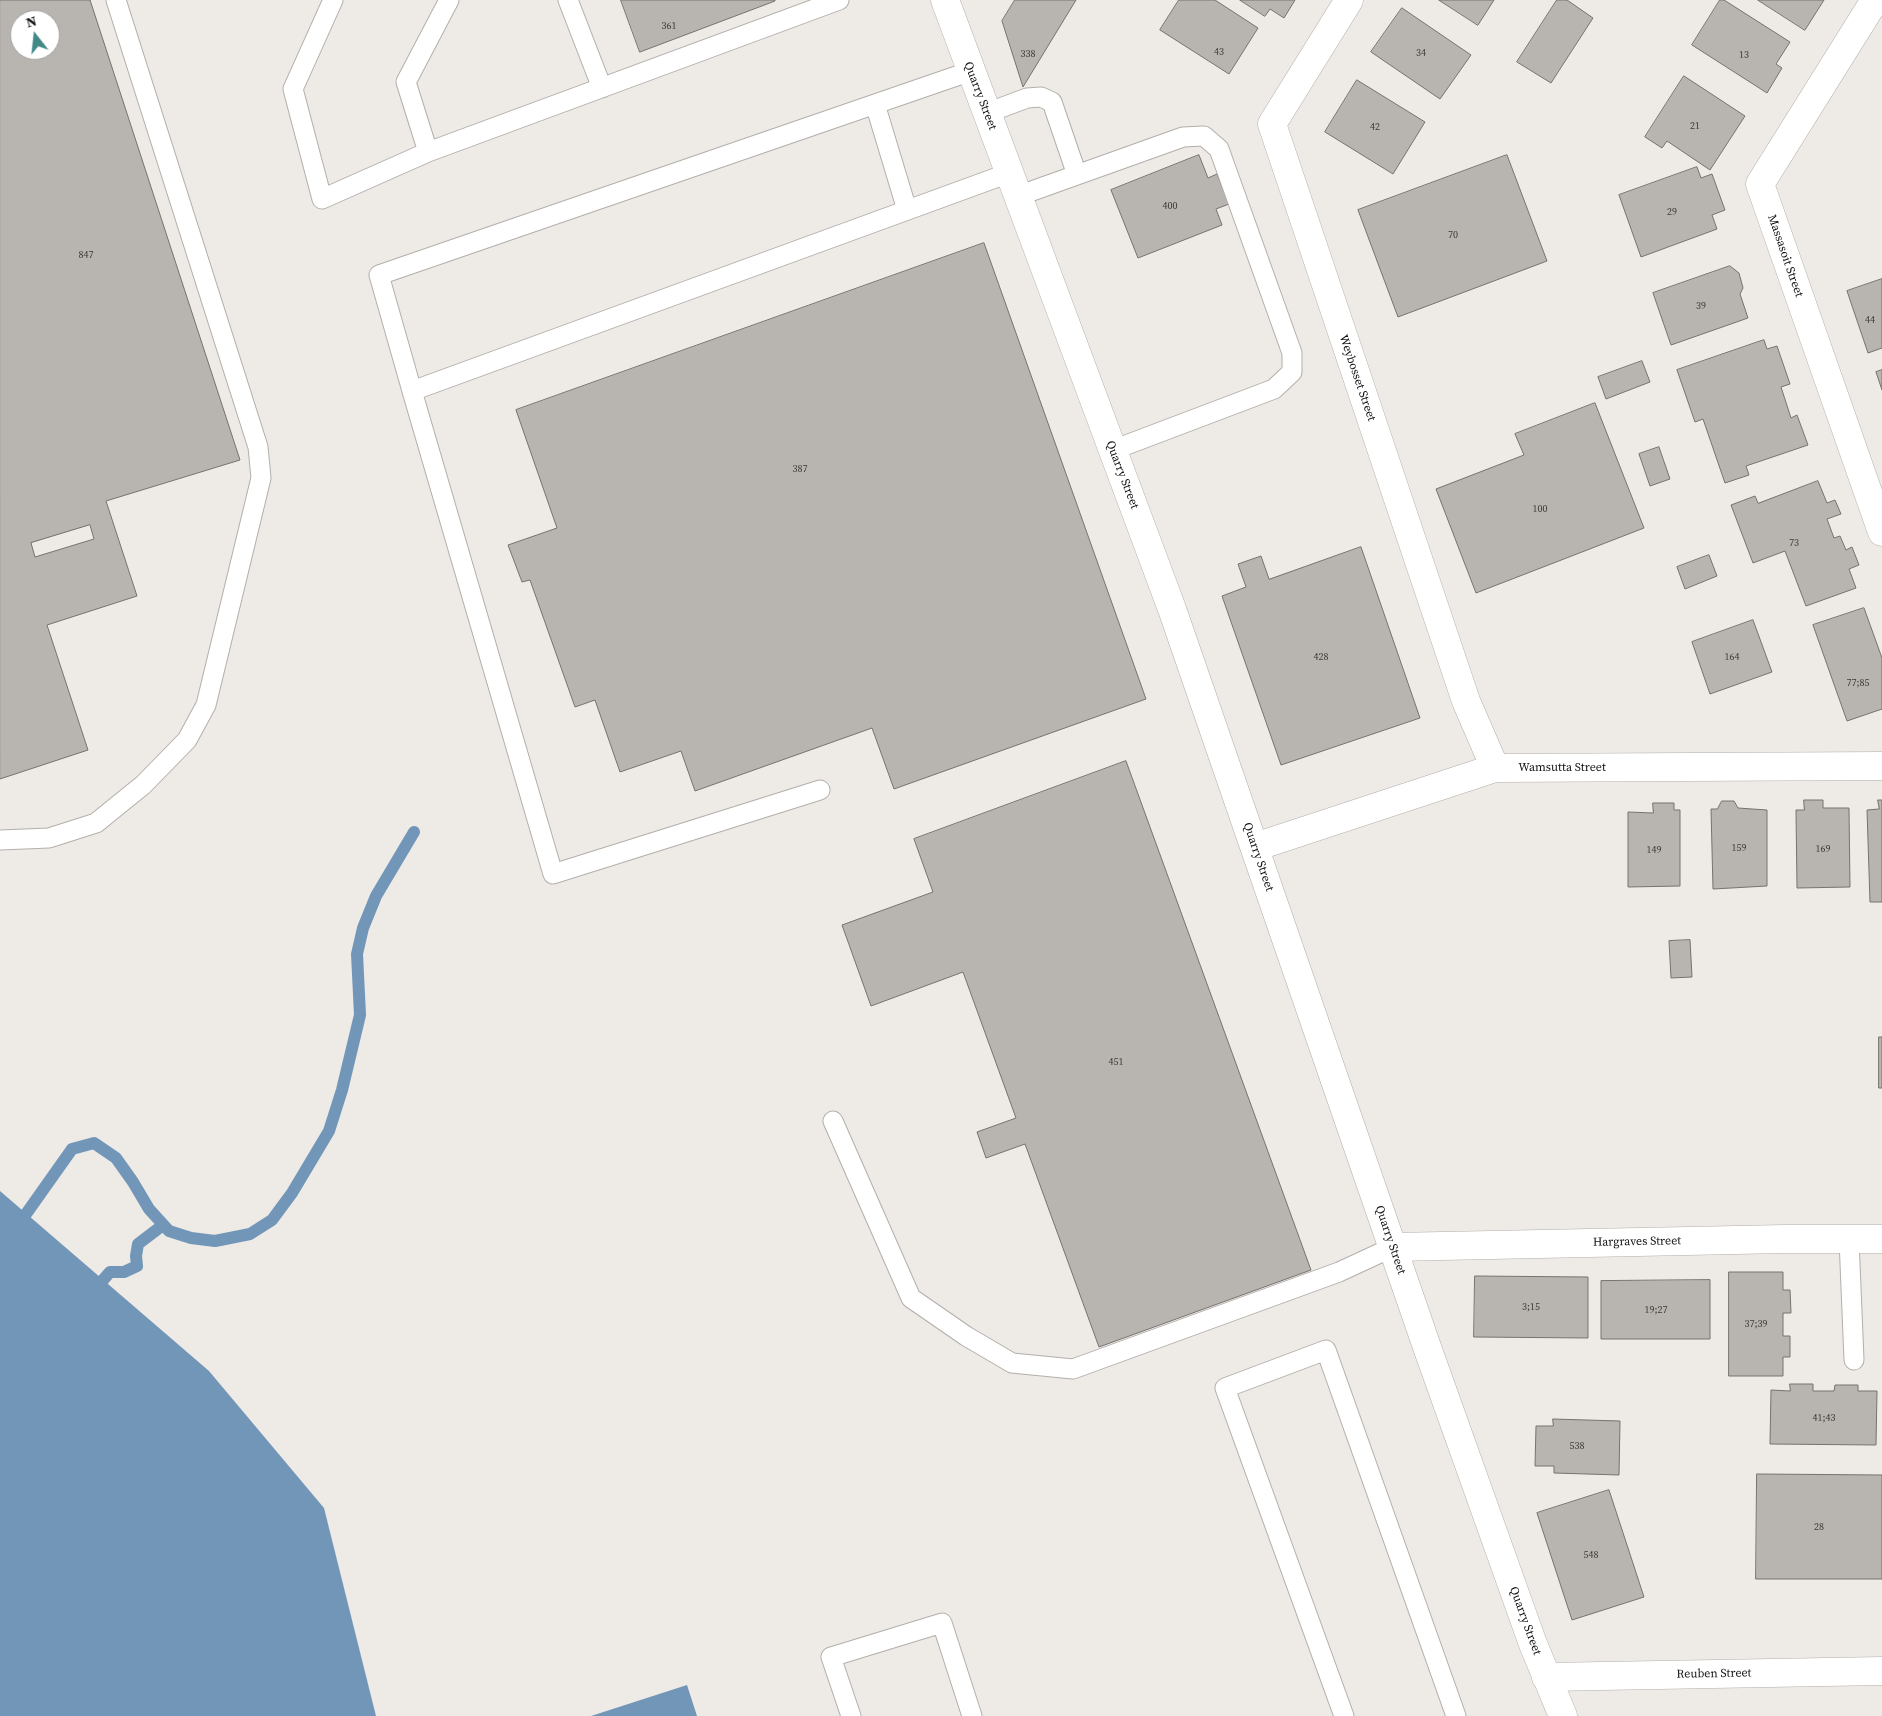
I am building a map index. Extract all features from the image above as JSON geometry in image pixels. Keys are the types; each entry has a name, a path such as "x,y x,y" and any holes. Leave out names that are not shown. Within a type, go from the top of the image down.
{"street":[{"name":"Quarry Street","path":"945,0 1172,609 1393,1247 1546,1676 1563,1716"},
{"name":"Weybosset Street","path":"1349,0 1272,124 1466,701 1495,768"},
{"name":"Massasoit Street","path":"1875,0 1760,184 1882,532"},
{"name":"Wamsutta Street","path":"1255,848 1495,768 1882,766"},
{"name":"Hargraves Street","path":"1393,1247 1882,1239"},
{"name":"Reuben Street","path":"1546,1676 1882,1670"}],"lane":[{"path":"0,840 49,838 96,823 143,785 187,740 206,705 261,478 258,447 116,0"},
{"path":"333,0 293,89 322,199 428,152 839,0"},
{"path":"428,152 406,82 449,0"},
{"path":"568,0 602,88"},
{"path":"820,790 552,874 379,275 971,71"},
{"path":"987,113 1026,98 1041,97 1052,102 1077,175"},
{"path":"875,104 907,210"},
{"path":"412,391 907,210 1014,184 1077,175 1183,137 1204,136 1220,148 1292,353 1292,372 1274,388 1113,450"},
{"path":"833,1121 911,1298 966,1336 1012,1363 1073,1369 1339,1272 1393,1247"},
{"path":"1849,1239 1854,1360"},
{"path":"1344,1716 1225,1388 1326,1350 1456,1716"},
{"path":"851,1716 831,1656 942,1622 972,1716"}],"water":[{"path":"0,1191 209,1371 324,1508 376,1716 0,1716"},
{"path":"687,1685 697,1716 591,1716"}],"building":[{"path":"0,0 90,0 240,460 106,501 137,596 47,625 88,750 0,779","holes":["90,525 94,539 35,557 31,543"]},
{"path":"621,0 775,0 775,1 640,52"},
{"path":"1015,0 1076,0 1023,87 1002,21"},
{"path":"1179,0 1215,0 1258,28 1229,74 1160,30"},
{"path":"1240,0 1295,0 1284,18 1270,9 1265,16"},
{"path":"1439,0 1494,0 1478,25"},
{"path":"1557,0 1567,0 1593,18 1551,83 1517,62"},
{"path":"1720,0 1724,0 1790,42 1776,64 1782,68 1767,93 1692,45"},
{"path":"1758,0 1824,0 1805,30"},
{"path":"1402,8 1471,55 1440,99 1371,52"},
{"path":"1684,76 1745,116 1710,170 1667,141 1662,148 1645,137"},
{"path":"1357,80 1425,122 1393,174 1325,132"},
{"path":"1199,155 1208,178 1217,174 1229,204 1216,209 1222,225 1138,258 1111,190"},
{"path":"1507,155 1547,261 1398,317 1358,210"},
{"path":"1697,167 1701,178 1712,174 1725,210 1712,215 1717,229 1641,257 1619,195"},
{"path":"984,243 1146,699 894,789 872,728 695,791 681,751 620,772 595,700 575,707 530,580 522,582 508,545 557,528 516,410"},
{"path":"1730,266 1739,273 1743,288 1740,294 1748,318 1671,345 1653,293"},
{"path":"1882,279 1882,348 1868,353 1847,291"},
{"path":"1764,340 1767,349 1777,346 1790,384 1781,387 1791,418 1797,415 1808,445 1746,466 1749,475 1725,483 1703,419 1695,422 1677,370"},
{"path":"1642,361 1650,382 1606,399 1598,377"},
{"path":"1882,370 1882,390 1876,372"},
{"path":"1595,403 1644,528 1476,593 1436,489 1524,455 1515,434"},
{"path":"1659,447 1670,479 1650,486 1639,454"},
{"path":"1818,481 1827,503 1835,500 1841,514 1827,519 1834,538 1840,536 1846,550 1852,547 1859,565 1849,569 1856,588 1806,606 1785,551 1753,563 1731,505 1755,496 1758,503"},
{"path":"1361,547 1420,718 1281,765 1222,596 1246,587 1238,564 1261,556 1269,579"},
{"path":"1709,555 1717,576 1685,589 1677,567"},
{"path":"1864,608 1882,658 1882,709 1847,721 1813,625"},
{"path":"1753,620 1772,672 1710,694 1692,642"},
{"path":"1126,761 1311,1270 1099,1347 1025,1144 986,1158 977,1132 1016,1118 963,972 871,1006 842,925 933,892 914,839"},
{"path":"1804,800 1823,800 1823,808 1849,808 1850,887 1797,888 1796,810 1804,810"},
{"path":"1878,800 1882,800 1882,902 1870,902 1867,810 1879,809"},
{"path":"1722,801 1734,801 1738,808 1767,810 1767,886 1713,889 1711,809 1717,809"},
{"path":"1653,803 1674,803 1674,810 1680,810 1680,886 1628,887 1628,812 1653,813"},
{"path":"1690,940 1692,977 1671,978 1669,941"},
{"path":"1879,1037 1882,1037 1882,1088 1879,1088"},
{"path":"1729,1272 1783,1272 1783,1290 1790,1290 1791,1313 1783,1313 1783,1336 1790,1336 1790,1357 1783,1357 1783,1376 1729,1376"},
{"path":"1475,1276 1588,1277 1588,1338 1474,1337"},
{"path":"1710,1280 1710,1339 1601,1339 1601,1281"},
{"path":"1790,1384 1813,1384 1813,1391 1834,1391 1835,1385 1858,1385 1858,1391 1877,1391 1876,1445 1770,1444 1771,1390 1790,1391"},
{"path":"1553,1419 1620,1421 1619,1475 1554,1473 1554,1466 1535,1466 1536,1426 1553,1426"},
{"path":"1757,1474 1882,1475 1882,1579 1756,1579"},
{"path":"1609,1490 1644,1597 1572,1620 1537,1513"}],"waterway":[{"path":"26,1214 72,1149 94,1143 116,1158 149,1209 169,1231 191,1238 215,1241 250,1234 272,1220 292,1193 329,1131 342,1090 360,1015 357,954 363,928 376,896 414,832"},
{"path":"103,1280 110,1272 124,1272 137,1266 138,1244 163,1225"}]}
